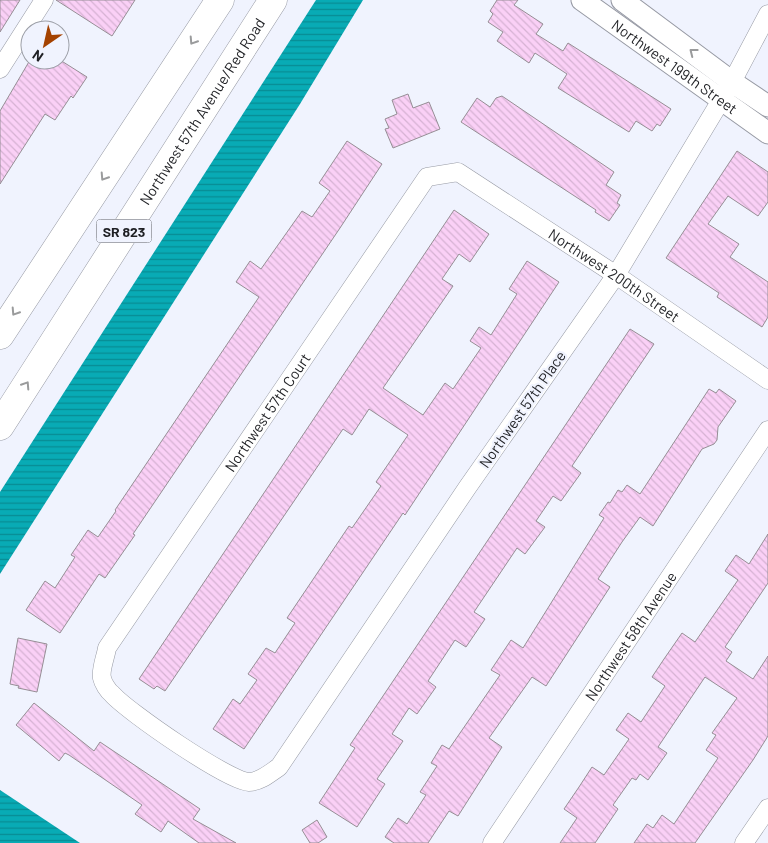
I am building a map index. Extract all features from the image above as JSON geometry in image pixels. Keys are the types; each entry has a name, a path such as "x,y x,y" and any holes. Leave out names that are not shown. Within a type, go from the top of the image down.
{"main road":[{"name":"SR 823","path":"0,335 220,0"},
{"name":"Northwest 57th Avenue/Red Road","path":"0,426 273,0"}],"street":[{"path":"0,69 44,0"},
{"name":"Northwest 199th Street","path":"582,0 768,133"},
{"name":"Northwest 199th Street","path":"622,0 732,82 768,106"},
{"name":"Northwest 57th Place","path":"251,782 264,778 279,767 467,488 616,275 732,82 768,14"},
{"name":"Northwest 200th Street","path":"458,172 616,275 768,380"},
{"name":"Northwest 57th Court","path":"251,782 238,780 220,771 126,707 110,693 102,677 107,648 427,177 458,172"},
{"name":"Northwest 58th Avenue","path":"492,843 768,430"},
{"path":"744,843 768,808"}],"water":[{"path":"316,0 363,0 300,104 0,574 0,492"},
{"path":"0,790 80,843 0,843"}],"building":[{"path":"0,0 20,0 0,32"},
{"path":"56,0 135,0 112,36"},
{"path":"497,0 518,0 514,5 543,24 536,34 563,51 568,43 671,109 660,126 657,124 652,131 636,121 629,132 558,88 567,74 535,53 529,63 497,41 503,32 488,22 493,14 490,11"},
{"path":"70,66 87,77 55,120 45,114 0,184 0,111 24,70 70,70"},
{"path":"408,94 413,108 429,102 440,129 393,148 385,129 389,128 385,119 397,114 392,100"},
{"path":"502,96 614,172 606,185 621,195 617,203 620,205 609,221 595,212 596,210 461,122 477,98 490,107 496,98"},
{"path":"347,141 382,164 133,534 135,535 105,578 99,574 60,633 26,610 45,581 55,588 75,557 71,555 88,530 98,537 116,511 259,297 236,282 250,261 261,269 302,211 312,217 330,191 319,183"},
{"path":"737,151 768,172 768,202 758,216 728,196 708,224 739,244 730,257 768,282 768,317 762,327 717,297 719,293 666,258"},
{"path":"454,210 489,234 470,262 459,254 442,279 453,286 383,388 423,415 445,383 453,389 481,348 470,341 479,327 491,335 517,294 509,289 527,261 559,282 405,515 403,513 244,749 213,729 233,699 240,704 257,680 248,674 266,648 275,653 295,623 287,618 349,526 352,528 381,486 376,482 408,435 369,409 352,435 343,429 165,691 157,686 154,689 139,679"},
{"path":"630,329 654,344 572,466 581,473 561,501 553,496 536,521 545,527 525,554 517,548 474,612 485,619 466,647 455,640 428,681 436,687 417,714 409,708 392,734 403,741 377,779 385,784 357,827 319,803 355,748 350,745"},
{"path":"709,389 716,393 719,389 736,401 718,427 717,440 714,444 702,449 653,526 640,517 622,542 598,579 610,587 546,686 532,677 489,738 502,747 458,816 449,811 428,843 394,843 385,837 398,818 407,824 426,795 420,792 437,766 431,763 442,745 449,749 500,675 491,670 511,640 523,648 604,518 599,515 608,502 610,503 618,490 622,492 627,485 640,494"},
{"path":"768,534 768,583 725,647 732,652 726,661 753,679 768,656 768,736 753,760 695,843 634,843 647,824 653,828 662,815 674,824 718,758 706,750 716,735 712,733 737,698 705,677 658,747 667,753 648,780 640,774 636,780 632,778 613,805 618,809 595,843 560,843 577,818 564,809 592,767 604,775 629,739 616,730 628,713 641,722 665,686 652,677 664,659 682,633 695,642 738,580 725,571 736,555 749,564"},
{"path":"18,638 47,644 37,692 18,688 19,686 10,684"},
{"path":"34,703 94,751 100,742 200,809 193,819 236,843 199,843 168,821 161,832 135,814 142,805 69,755 65,753 59,761 16,725"},
{"path":"317,820 327,837 318,843 310,843 302,830"}]}
